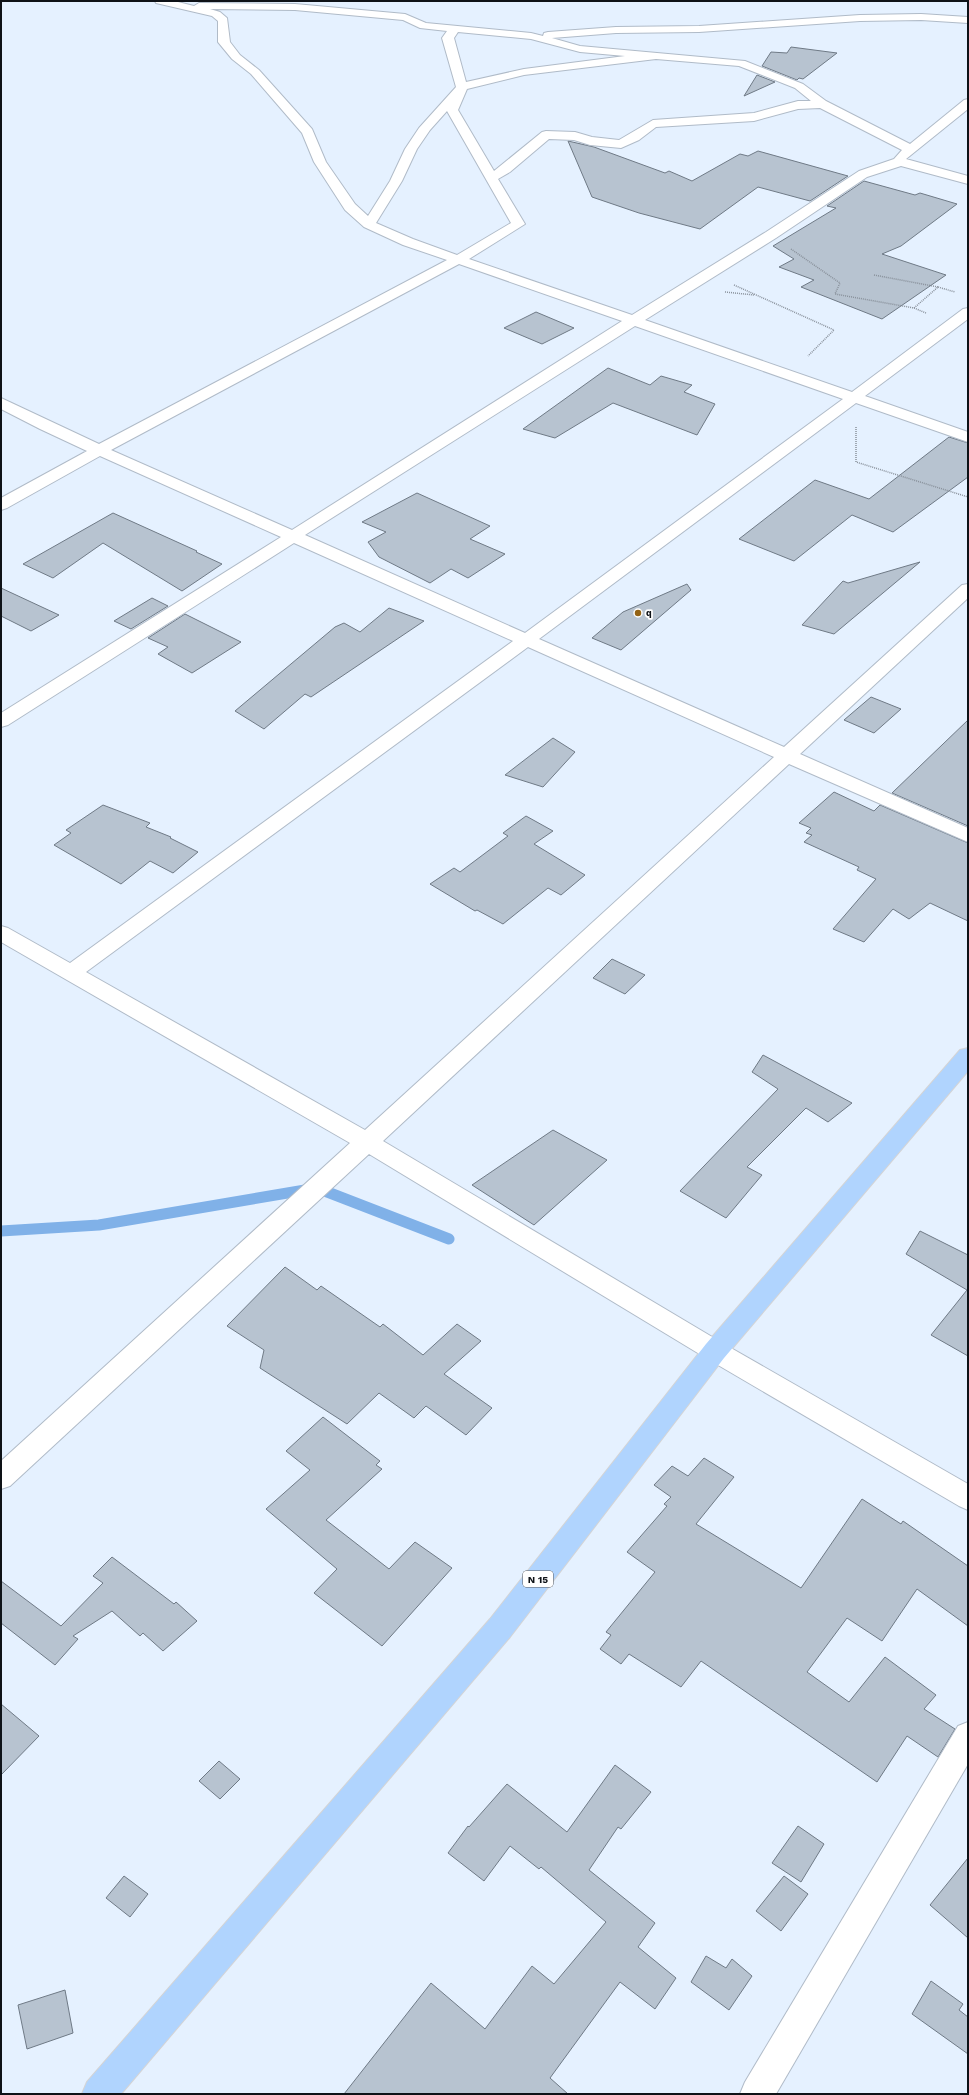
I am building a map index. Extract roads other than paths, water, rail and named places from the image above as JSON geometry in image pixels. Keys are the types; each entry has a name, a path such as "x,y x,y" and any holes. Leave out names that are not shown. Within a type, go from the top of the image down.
{"main road":[{"name":"N 15","path":"99,2094 500,1628 715,1351 968,1056"}],"street":[{"path":"160,1 216,14 223,20 224,42 236,57 256,72 308,132 320,162 350,207 369,224 408,242 634,319 968,437"},
{"path":"336,11 343,1"},
{"path":"186,6 214,5 295,7 405,17 424,26 531,36 616,30 699,29 860,18 968,20"},
{"path":"1,505 100,450 459,259 518,224 452,110 462,86 448,38 455,29"},
{"path":"639,30 666,41"},
{"path":"531,36 580,49 741,62"},
{"path":"679,46 741,62 799,86 822,104 910,149"},
{"path":"369,224 396,181 411,148 425,128 462,86 524,72 655,56"},
{"path":"1,721 634,319 772,235 863,174 896,162 968,103"},
{"path":"492,178 506,170 546,134 575,136 590,141 621,144 635,137 653,124 754,117 798,105 822,104"},
{"path":"896,162 968,180"},
{"path":"71,973 527,640 968,312"},
{"path":"1,403 45,426 968,836"},
{"path":"1,1478 968,589"},
{"path":"1,933 366,1142 715,1351 968,1498"},
{"path":"757,2094 968,1736"}],"waterway":[{"path":"1,1231 99,1225 317,1188 449,1239"}],"place":[{"name":"q","path":"638,613"}]}
